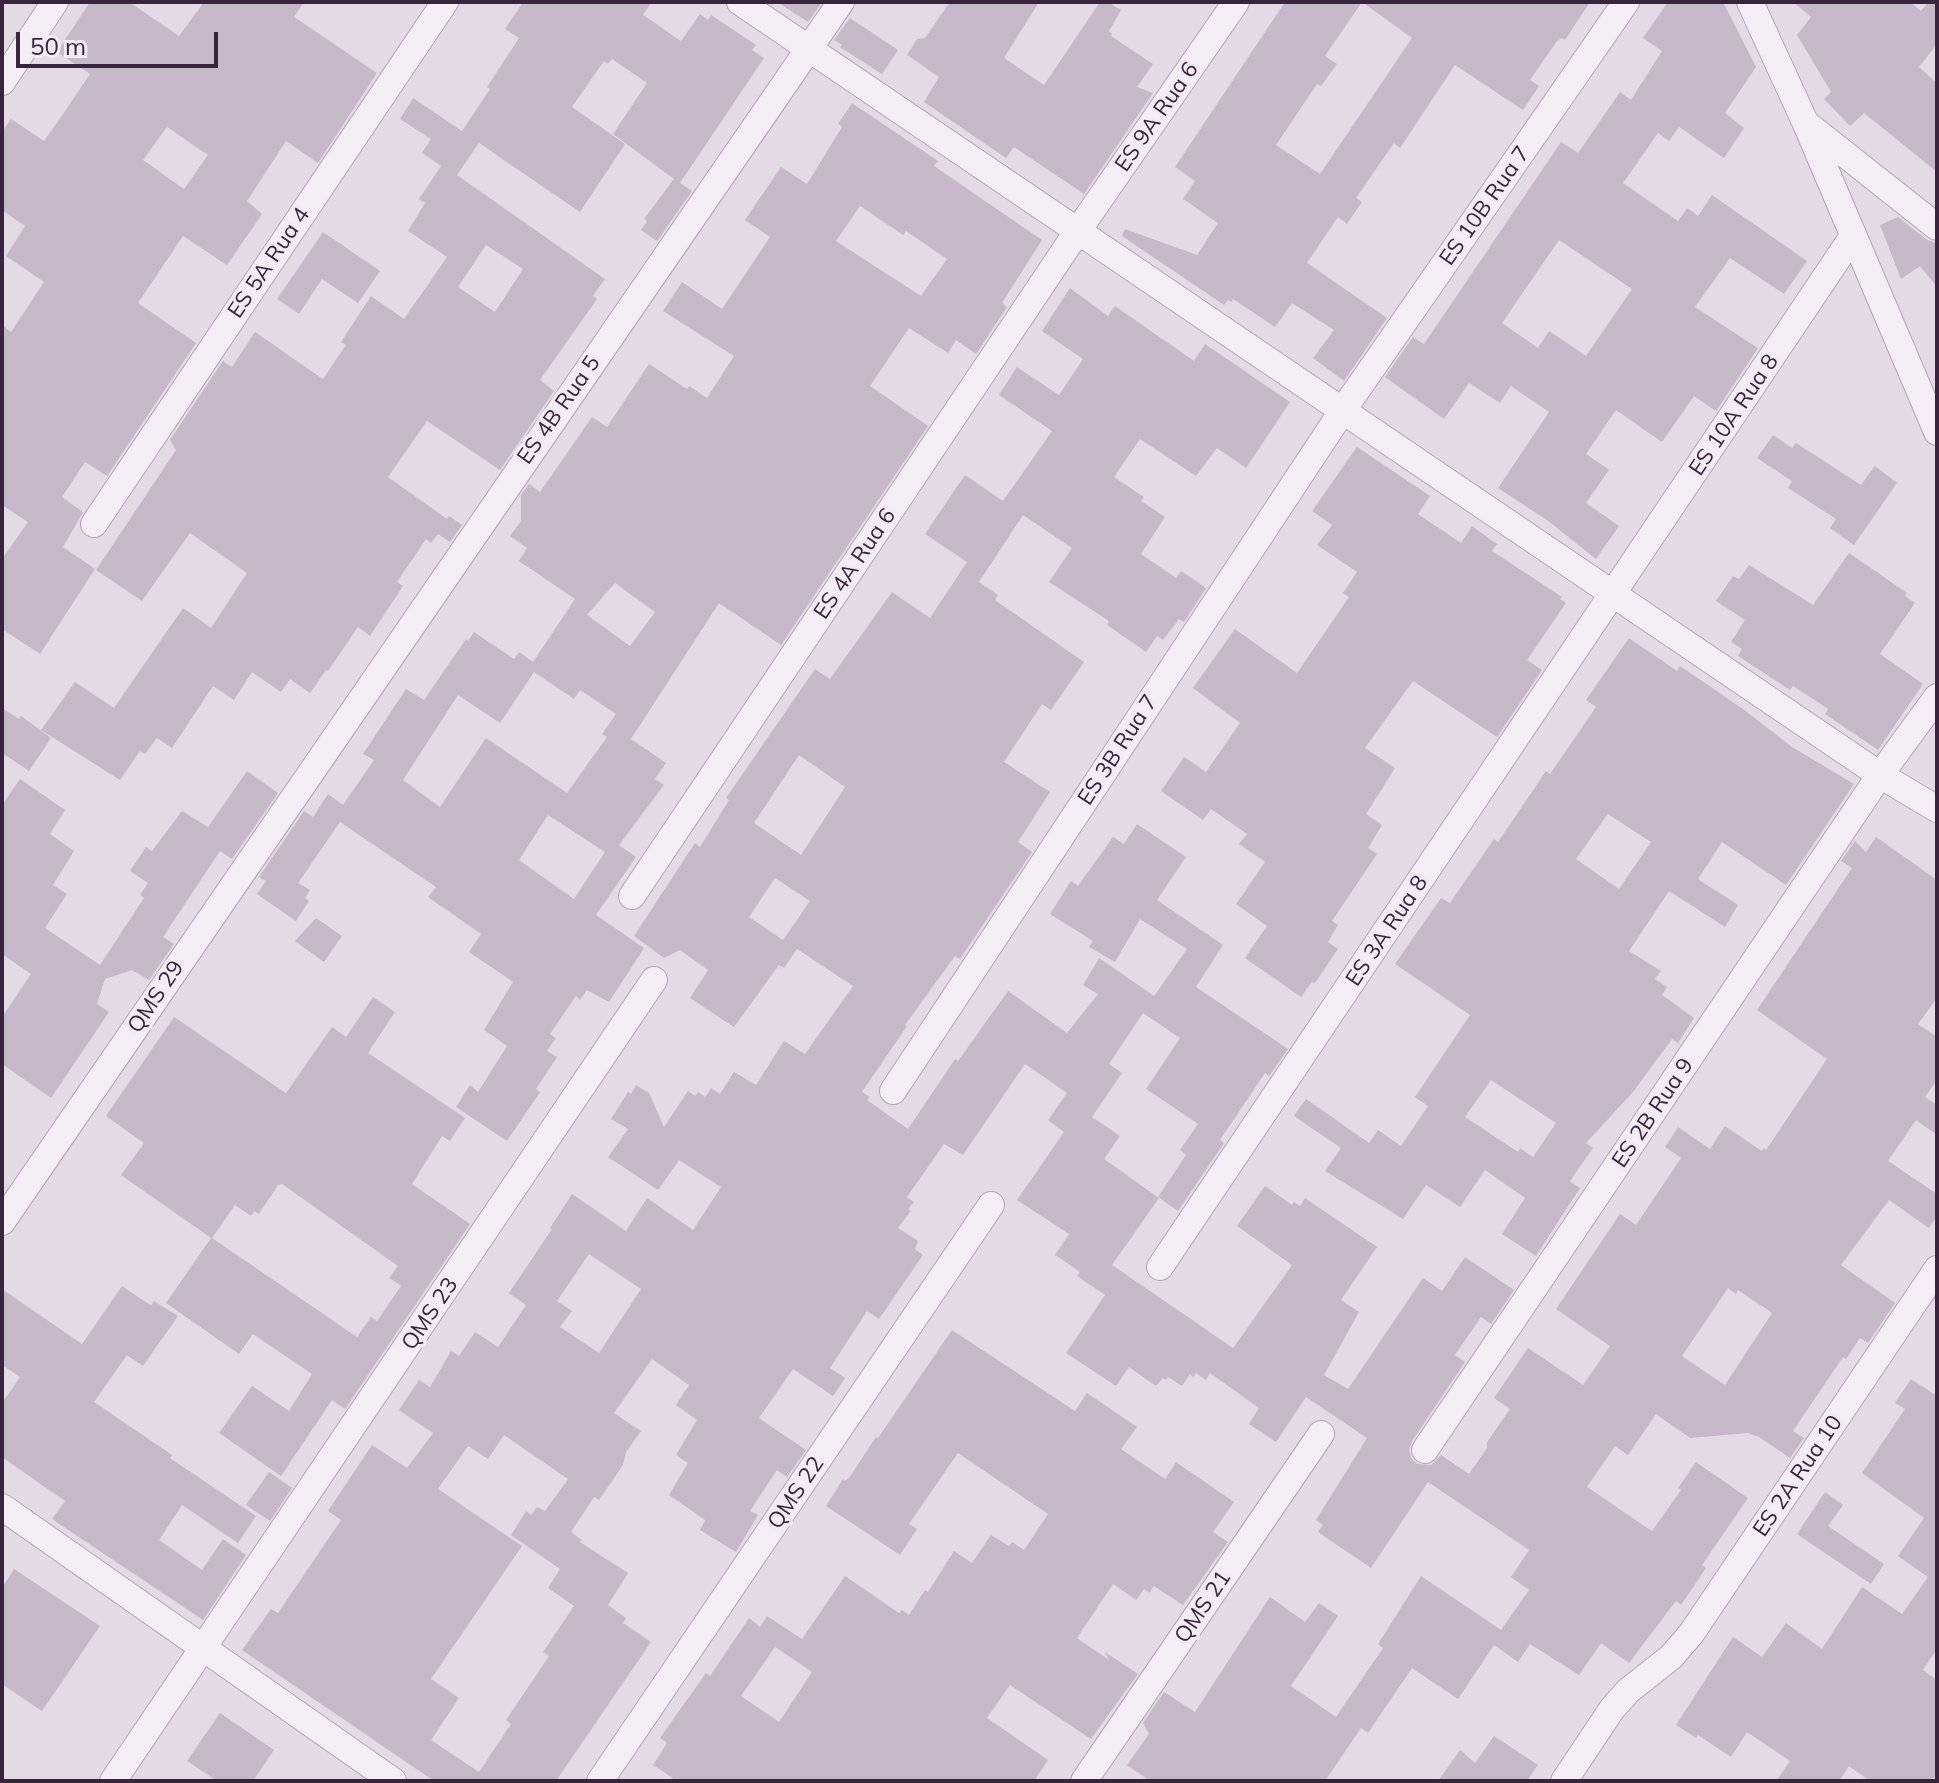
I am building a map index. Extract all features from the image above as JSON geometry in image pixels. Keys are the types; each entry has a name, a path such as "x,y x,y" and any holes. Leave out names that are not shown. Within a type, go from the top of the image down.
{"street":[{"path":"2,82 55,2"},
{"name":"ES 5A Rua 4","path":"94,524 445,2"},
{"path":"740,2 1880,775 1937,809"},
{"name":"ES 4B Rua 5","path":"310,771 841,2"},
{"name":"ES 9A Rua 6","path":"1077,232 1236,2"},
{"name":"ES 10B Rua 7","path":"1343,410 1626,2"},
{"path":"1750,2 1806,124 1937,432"},
{"path":"1806,124 1937,227"},
{"name":"ES 4A Rua 6","path":"632,896 1077,232"},
{"name":"ES 10A Rua 8","path":"1615,594 1853,236"},
{"name":"ES 3B Rua 7","path":"893,1091 1343,410"},
{"name":"ES 3A Rua 8","path":"1160,1267 1615,594"},
{"name":"ES 2B Rua 9","path":"1425,1450 1880,775 1937,697"},
{"name":"QMS 29","path":"2,1222 310,771"},
{"name":"QMS 23","path":"113,1781 654,980"},
{"name":"QMS 22","path":"600,1781 991,1205"},
{"name":"ES 2A Rua 10","path":"1564,1781 1612,1709 1628,1691 1671,1657 1691,1634 1937,1269"},
{"name":"QMS 21","path":"1084,1781 1321,1434"},
{"path":"2,1507 393,1781"}],"building":[{"path":"90,2 129,2 179,36 204,2 304,2 294,17 377,73 318,163 286,141 247,201 262,214 227,265 183,236 138,303 196,343 107,476 85,462 62,497 83,512 63,547 95,569 40,654 2,629 2,559 28,522 2,505 2,325 11,332 44,282 6,256 25,226 2,210 2,132 11,119 44,141 61,117 90,74 57,52","holes":["167,127 208,155 184,189 143,160"]},
{"path":"523,2 652,2 643,15 681,41 700,14 708,20 711,15 756,45 752,50 764,58 680,183 692,191 657,241 641,230 647,221 644,219 674,179 613,134 647,83 612,59 608,64 604,61 572,107 625,144 580,212 479,143 457,175 605,279 593,296 597,299 540,380 554,391 500,470 427,421 388,477 447,519 449,516 462,525 450,542 438,534 431,543 426,539 397,582 403,586 370,636 358,627 310,693 290,679 281,692 252,672 234,700 213,686 172,748 157,738 145,754 140,751 120,780 41,730 75,682 114,708 183,608 211,628 247,573 190,533 142,601 96,570 176,450 170,440 223,361 232,367 255,332 323,379 346,345 341,342 371,296 404,319 447,257 408,231 425,203 419,199 441,166 422,153 431,139 400,119 413,98 462,131 519,38 505,29","holes":["486,245 523,269 495,312 458,287"]},
{"path":"777,2 822,2 808,22"},
{"path":"950,2 1039,2 1004,58 1044,85 1100,2 1108,2 1121,10 1109,31 1111,36 1153,64 1137,87 1153,93 1084,194 1014,147 1006,158 924,102 939,77 907,55 917,39 925,38"},
{"path":"1285,2 1362,2 1590,2 1565,40 1557,41 1530,80 1539,86 1523,110 1455,65 1400,148 1394,143 1356,198 1362,202 1347,224 1338,217 1307,263 1387,318 1344,381 1313,358 1334,330 1292,303 1275,327 1233,299 1224,305 1122,236 1125,229 1197,255 1218,223 1183,199 1195,181 1175,167","holes":["1362,2 1412,38 1320,174 1276,145 1317,84 1321,86 1337,64 1325,56"]},
{"path":"1668,2 1723,2 1756,67 1725,113 1744,128 1724,158 1679,127 1669,141 1658,133 1623,183 1678,221 1687,208 1698,216 1712,195 1807,261 1784,294 1730,258 1695,307 1758,348 1716,411 1694,396 1662,442 1616,410 1586,454 1609,470 1586,503 1619,526 1596,559 1547,520 1498,488 1549,412 1511,386 1500,403 1469,383 1444,419 1385,377 1413,337 1424,344 1561,142 1578,153 1620,92 1631,100 1662,51 1643,38","holes":["1559,240 1632,289 1586,356 1549,331 1538,348 1502,323"]},
{"path":"1793,2 1910,2 1921,11 1928,2 1937,2 1937,44 1919,67 1937,83 1937,172 1864,113 1850,126 1824,99 1831,92 1797,35 1811,17"},
{"path":"850,18 898,50 882,74 834,40"},
{"path":"852,103 938,161 934,166 1042,240 1002,303 1007,307 976,354 956,340 948,353 909,328 870,386 928,426 781,645 719,603 631,739 666,763 655,779 664,785 619,845 636,857 596,915 644,948 609,1002 587,990 580,1000 576,996 550,1034 556,1038 547,1051 557,1057 536,1089 540,1092 507,1141 456,1107 470,1085 478,1092 507,1046 484,1030 513,982 469,952 481,934 428,897 436,887 340,822 298,883 310,890 305,898 309,901 296,921 257,894 266,881 259,877 304,811 313,817 328,794 343,805 374,760 363,754 406,689 424,700 474,632 514,659 519,652 533,662 575,599 519,561 527,548 510,536 521,521 521,495 529,484 540,492 592,417 607,427 649,364 707,398 734,356 663,311 682,282 722,309 770,237 745,220 781,167 807,184 842,127 838,124","holes":["860,206 903,235 906,231 947,259 921,296 836,241","615,583 655,612 630,646 587,615","534,672 574,699 580,690 616,714 602,734 607,737 567,793 486,738 440,807 403,780 458,695 500,723","548,815 605,852 574,899 519,860"]},
{"path":"1898,217 1927,240 1937,243 1937,287 1920,266 1901,279 1880,225"},
{"path":"323,232 380,271 358,303 322,279 299,314 277,299"},
{"path":"1070,288 1108,316 1115,306 1194,361 1205,344 1290,402 1246,468 1217,448 1196,476 1140,439 1114,477 1144,497 1141,501 1165,517 1141,554 1176,578 1181,571 1206,588 1184,622 1179,619 1163,640 1157,636 1146,652 1107,625 1109,621 1049,582 1072,548 1023,515 979,582 998,595 995,600 1084,662 1051,710 1042,704 1004,762 1050,792 1018,842 1032,852 960,959 955,956 905,1025 862,1092 870,1097 867,1100 908,1129 955,1059 958,1061 1008,991 1067,1033 1098,994 1083,985 1099,958 1154,996 1152,999 1187,949 1140,919 1115,962 1089,947 1093,941 1050,914 1071,881 1078,886 1113,837 1124,844 1137,824 1186,857 1157,900 1223,945 1196,987 1288,1049 1269,1076 1265,1073 1220,1140 1224,1143 1178,1211 1158,1197 1186,1155 1180,1150 1198,1124 1146,1089 1180,1038 1143,1013 1109,1064 1122,1073 1092,1117 1120,1136 1104,1159 1159,1198 1112,1265 1233,1348 1292,1265 1237,1226 1265,1186 1292,1205 1294,1202 1300,1206 1305,1198 1377,1247 1341,1300 1359,1312 1324,1375 1348,1389 1423,1278 1442,1291 1465,1257 1514,1290 1491,1324 1481,1317 1455,1355 1465,1362 1409,1450 1417,1464 1431,1465 1441,1455 1469,1474 1510,1409 1494,1398 1528,1348 1583,1385 1610,1346 1556,1309 1620,1214 1636,1225 1681,1158 1665,1147 1678,1127 1710,1149 1725,1126 1762,1151 1764,1148 1766,1150 1827,1059 1757,1010 1852,868 1841,861 1855,841 1866,852 1876,837 1937,880 1937,998 1918,1024 1937,1037 1937,1080 1925,1097 1937,1105 1937,1135 1916,1120 1888,1161 1937,1194 1937,1216 1929,1228 1889,1200 1841,1265 1895,1303 1868,1343 1860,1338 1846,1359 1843,1357 1793,1431 1804,1438 1790,1458 1748,1433 1690,1438 1656,1414 1628,1455 1615,1446 1587,1487 1652,1531 1681,1490 1678,1488 1696,1462 1748,1498 1702,1565 1706,1568 1681,1605 1676,1601 1629,1663 1601,1643 1579,1675 1530,1644 1518,1662 1494,1645 1458,1699 1412,1668 1368,1733 1361,1728 1325,1781 1150,1781 1127,1765 1149,1734 1143,1723 1164,1692 1195,1712 1270,1597 1305,1622 1319,1603 1338,1616 1291,1686 1336,1717 1383,1648 1378,1644 1421,1576 1501,1630 1529,1590 1511,1577 1529,1550 1428,1482 1371,1568 1318,1532 1323,1525 1316,1520 1367,1438 1306,1397 1276,1442 1249,1424 1259,1408 1210,1373 1206,1380 1196,1373 1193,1377 1190,1374 1182,1386 1168,1377 1166,1380 1163,1378 1156,1386 1129,1367 1116,1386 1066,1353 1105,1295 1077,1276 1080,1272 1055,1255 1069,1234 1017,1200 1064,1132 1048,1120 1067,1093 1025,1064 963,1155 944,1144 907,1197 914,1202 898,1228 918,1241 915,1249 923,1255 879,1319 867,1311 830,1368 845,1378 833,1396 793,1369 759,1418 806,1450 787,1477 777,1470 750,1511 758,1515 736,1552 700,1530 705,1520 669,1495 688,1463 676,1455 697,1420 676,1405 689,1385 652,1359 614,1413 641,1431 599,1500 594,1497 571,1532 582,1540 580,1542 628,1573 608,1605 626,1618 623,1623 651,1642 556,1781 434,1781 242,1650 271,1609 278,1613 341,1520 328,1511 372,1445 407,1468 433,1433 399,1410 419,1380 430,1387 451,1351 459,1356 475,1332 498,1347 526,1305 509,1293 572,1194 626,1231 647,1198 693,1230 721,1187 679,1160 658,1190 608,1157 628,1129 611,1119 628,1092 631,1094 636,1085 649,1093 664,1127 688,1091 705,1097 711,1088 720,1094 734,1072 756,1085 784,1041 805,1054 853,986 797,949 784,968 779,965 734,1027 690,998 708,970 680,950 664,958 634,936 695,843 700,847 729,800 726,798 815,669 830,679 892,592 930,618 967,562 925,534 965,475 1003,501 1052,431 999,395 1017,367 1059,395 1083,359 1042,331","holes":["799,755 845,787 801,855 754,823","775,878 810,901 783,940 749,917","589,1254 641,1289 599,1353 560,1327 572,1311 557,1301","1728,1288 1736,1294 1738,1290 1772,1313 1725,1385 1682,1356","504,1435 568,1479 545,1511 537,1507 531,1515 526,1511 511,1535 560,1569 548,1588 574,1606 543,1652 549,1656 506,1720 511,1724 479,1772 431,1740 459,1698 431,1679 522,1546 438,1489 468,1446 488,1459"]},
{"path":"1773,435 1792,448 1796,443 1861,485 1875,466 1897,483 1854,545 1830,528 1836,519 1788,488 1792,481 1757,458"},
{"path":"1357,447 1430,496 1418,514 1461,543 1472,526 1497,544 1492,551 1562,597 1560,599 1566,603 1527,660 1542,670 1497,737 1413,681 1365,748 1395,768 1366,814 1382,825 1368,848 1377,854 1332,921 1338,925 1328,942 1338,949 1315,983 1312,982 1301,997 1245,958 1267,926 1236,904 1265,862 1239,844 1247,834 1211,809 1203,820 1161,791 1184,757 1206,772 1240,723 1193,688 1235,629 1297,673 1349,597 1343,593 1357,572 1317,545 1332,525 1312,511"},
{"path":"1849,553 1907,593 1905,596 1915,603 1880,654 1923,684 1878,750 1825,714 1828,709 1793,686 1790,690 1738,656 1742,649 1731,642 1745,620 1716,601 1733,576 1739,579 1749,565 1813,605"},
{"path":"1629,638 1677,671 1680,666 1792,747 1854,784 1786,885 1722,842 1698,879 1738,905 1725,927 1669,891 1629,951 1661,971 1655,979 1667,987 1662,995 1694,1018 1678,1043 1672,1039 1633,1092 1586,1143 1593,1148 1570,1181 1580,1188 1536,1256 1502,1234 1525,1198 1485,1170 1460,1207 1426,1185 1403,1219 1325,1171 1341,1148 1294,1116 1306,1099 1369,1143 1378,1130 1401,1146 1428,1106 1415,1097 1470,1015 1395,964 1441,898 1450,903 1494,839 1498,842 1546,771 1550,774 1596,707 1586,700","holes":["1608,814 1651,842 1619,889 1576,859","1491,1080 1556,1123 1533,1157 1520,1148 1518,1152 1465,1117"]},
{"path":"2,708 19,719 21,716 51,738 29,771 2,753"},
{"path":"247,771 278,793 232,859 220,851 163,937 174,944 149,980 132,970 105,979 97,1004 109,1012 51,1098 2,1064 2,1017 31,974 2,954 2,805 20,779 65,810 50,834 74,851 53,885 67,894 45,928 100,965 144,898 140,895 148,883 130,871 146,847 152,851 182,811 208,827"},
{"path":"316,918 342,936 324,962 295,941"},
{"path":"373,997 395,1012 368,1053 465,1118 450,1141 442,1136 412,1184 470,1224 345,1409 332,1400 281,1476 219,1433 252,1386 289,1411 312,1374 253,1334 239,1354 166,1303 211,1238 121,1175 144,1143 106,1116 174,1017 286,1093 332,1027 346,1037","holes":["282,1184 398,1266 389,1278 401,1286 377,1321 371,1317 357,1337 212,1238 235,1205 251,1216 254,1211 259,1214 278,1185"]},
{"path":"122,1286 151,1305 154,1301 178,1316 143,1366 127,1355 94,1402 256,1516 238,1543 182,1505 159,1540 202,1570 223,1539 246,1555 203,1620 52,1519 65,1501 2,1457 2,1403 20,1377 2,1365 2,1289 82,1344"},
{"path":"952,1330 1075,1411 1087,1393 1137,1427 1121,1449 1165,1479 1176,1462 1234,1502 1213,1532 1228,1542 1183,1605 1154,1586 1149,1593 1144,1589 1136,1600 1113,1584 1077,1638 1109,1660 1105,1652 1138,1674 1091,1739 1010,1685 987,1718 1048,1760 1034,1781 677,1781 653,1765 667,1743 660,1738 706,1673 710,1676 749,1618 760,1627 767,1616 802,1639 845,1576 899,1613 902,1610 909,1615 954,1551 972,1563 991,1535 1009,1546 1012,1542 1024,1550 1048,1514 958,1453 909,1524 917,1529 900,1555 826,1506 843,1479 849,1478","holes":["775,1647 812,1672 779,1722 741,1696"]},
{"path":"1911,1379 1937,1396 1937,1649 1923,1670 1937,1680 1937,1774 1932,1781 1870,1781 1849,1766 1839,1781 1776,1781 1790,1761 1747,1732 1731,1757 1698,1735 1696,1738 1676,1725 1733,1637 1762,1657 1786,1623 1822,1649 1862,1587 1902,1614 1928,1577 1898,1556 1924,1518 1862,1473 1905,1409 1895,1403"},
{"path":"269,1472 292,1488 270,1521 246,1505"},
{"path":"1825,1492 1843,1505 1828,1526 1884,1564 1871,1584 1797,1534"},
{"path":"14,1569 100,1626 42,1711 2,1684 2,1588"},
{"path":"220,1713 274,1750 253,1781 217,1781 187,1761"},
{"path":"1494,1736 1538,1765 1527,1781 1438,1781 1460,1750 1475,1763"}]}
